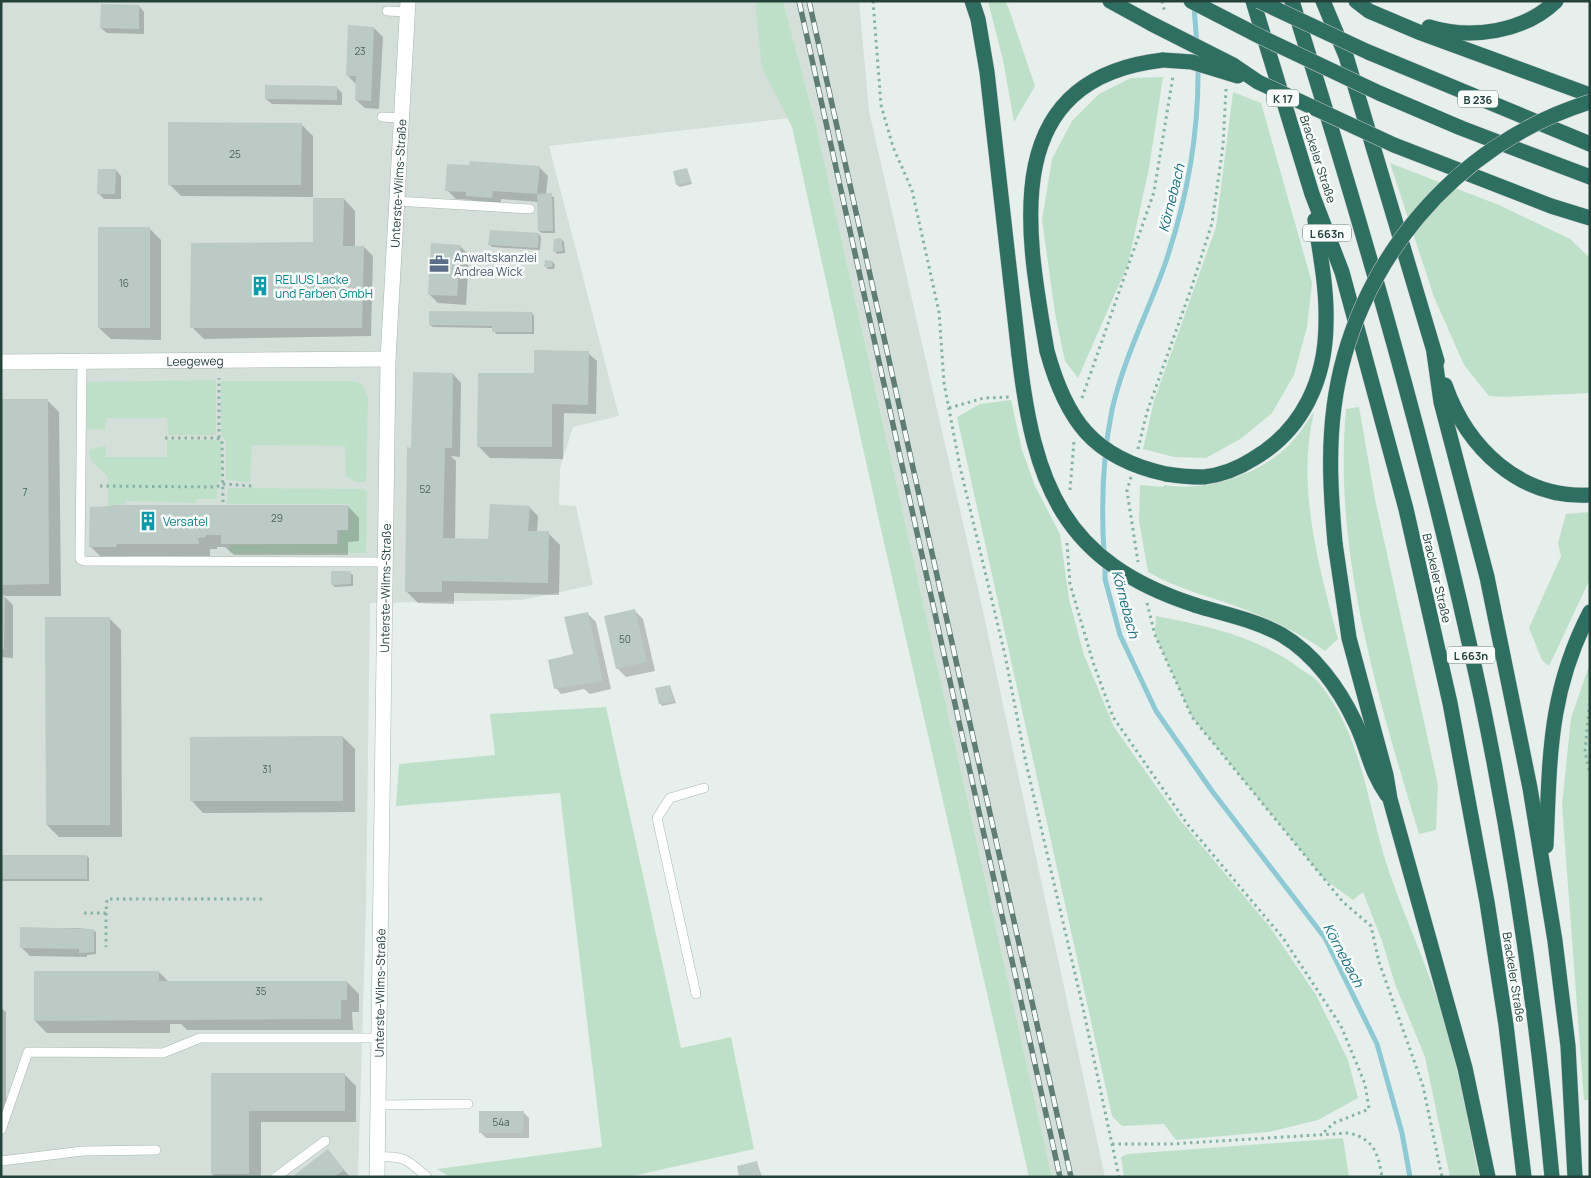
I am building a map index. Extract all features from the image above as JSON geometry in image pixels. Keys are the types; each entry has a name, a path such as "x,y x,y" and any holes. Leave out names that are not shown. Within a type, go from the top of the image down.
{"highway":[{"path":"972,1 978,18 987,72 1019,355 1032,437 1054,496 1065,517 1085,542 1121,572 1159,592 1281,634 1318,664 1356,722 1375,778 1390,799"},
{"path":"1110,1 1233,65 1258,82"},
{"name":"B 236","path":"1191,1 1261,37 1379,92 1461,128 1590,177"},
{"name":"Brackeler Straße","path":"1254,1 1312,194 1342,272 1406,509 1450,703 1489,911 1508,1035 1524,1177"},
{"name":"B 236","path":"1260,1 1368,52 1590,144"},
{"name":"Brackeler Straße","path":"1292,1 1336,143 1399,362 1436,502 1481,699 1517,894 1535,1017 1552,1177"},
{"path":"1324,1 1346,56"},
{"path":"1334,1 1346,56 1434,353 1450,399 1463,423 1494,462 1520,481 1536,488 1570,495 1590,494"},
{"path":"1356,1 1369,11 1428,36 1590,95"},
{"path":"1364,1 1429,27 1446,32 1467,34 1501,29 1529,20 1556,1"},
{"path":"1312,194 1326,323 1324,349 1317,382 1306,407 1290,431 1266,452 1244,465 1204,477 1166,474 1139,468 1101,447 1088,435 1065,404 1056,384 1047,351 1029,220 1033,173 1044,136 1058,113 1074,95 1114,71 1140,62 1163,60 1192,62 1258,82 1394,145 1551,206 1590,218"},
{"path":"1488,1177 1465,1068 1390,799 1386,775 1349,638 1335,543 1330,462 1334,407 1348,343 1364,301 1381,268 1406,230 1436,197 1465,170 1498,145 1536,124 1590,102"},
{"path":"1551,206 1590,228"},
{"path":"1434,353 1441,402 1487,577 1530,788 1568,1046 1575,1177"},
{"path":"1544,877 1549,753 1554,716 1563,677 1579,633 1590,612"}],"street":[{"name":"Unterste-Wilms-Straße","path":"377,1177 388,359 408,7"},
{"name":"Leegeweg","path":"1,362 388,359"}],"lane":[{"path":"387,12 408,7"},
{"path":"382,117 401,118"},
{"path":"396,201 530,209"},
{"path":"82,361 80,559 94,561 386,562"},
{"path":"696,994 657,818 670,798 704,788"},
{"path":"1,1130 28,1052 163,1053 200,1038 380,1038"},
{"path":"378,1105 468,1104"},
{"path":"276,1177 325,1141"},
{"path":"1,1162 83,1151 156,1150"},
{"path":"378,1157 395,1156 408,1160 427,1177"}],"path":[{"path":"872,1 881,105 893,147 912,190 939,312 944,383 960,467 1004,655 1026,763 1077,981 1119,1177"},
{"path":"219,378 219,438"},
{"path":"165,438 219,438 224,443 223,502"},
{"path":"100,486 216,487 223,484 254,486"},
{"path":"1590,697 1585,752 1590,773"},
{"path":"106,947 107,899 263,899"},
{"path":"84,913 106,913"},
{"path":"1112,1144 1171,1144 1349,1133 1359,1136 1372,1145 1382,1177"}],"shaded area":[{"path":"1,1 775,1 798,117 549,146 619,416 573,427 560,468 559,505 576,506 593,585 523,600 370,603 366,907 358,1177 1,1177"},
{"path":"783,1 859,1 869,111 981,602 1105,1177 1052,1177 816,125"}],"green space":[{"path":"755,1 783,1 816,125 1052,1177 1029,1177 880,525 792,127 762,68"},
{"path":"988,1 1005,1 1035,86 1014,122 1003,60"},
{"path":"1163,77 1149,168 1128,264 1078,378 1065,361 1055,313 1042,220 1052,159 1072,121 1099,94 1131,78"},
{"path":"1233,92 1261,103 1312,283 1307,327 1294,375 1272,413 1242,438 1206,458 1174,457 1143,449 1154,401 1216,227"},
{"path":"1390,163 1499,205 1570,239 1590,258 1590,393 1489,396 1464,365 1434,297"},
{"path":"216,380 216,435 168,435 167,418 106,418 105,430 87,429 87,382"},
{"path":"221,381 352,381 363,384 368,399 366,482 355,482 346,476 345,446 252,445 250,482 226,480 226,442 221,435"},
{"path":"1011,400 1022,450 1035,486 1060,534 1069,599 1084,655 1114,727 1180,820 1270,927 1316,995 1348,1060 1358,1098 1318,1120 1269,1132 1176,1140 1164,1124 1122,1126 1112,1116 957,417 980,404"},
{"path":"1359,407 1376,504 1438,785 1436,830 1419,834 1374,678 1353,571 1346,517 1344,463 1346,409"},
{"path":"1314,412 1309,440 1307,469 1312,526 1317,555 1338,639 1325,651 1297,633 1267,619 1234,605 1184,589 1148,572 1139,521 1140,485 1163,487 1164,485 1180,487 1197,486 1214,484 1246,473 1275,457 1288,446"},
{"path":"167,440 216,440 221,442 221,481 217,484 217,499 197,499 196,503 125,501 125,504 108,506 108,477 90,458 90,449 106,446 106,457 167,457"},
{"path":"228,488 364,489 367,493 366,553 229,553 230,545 339,544 339,531 349,530 349,504 227,504"},
{"path":"1590,512 1590,579 1549,666 1542,660 1529,628 1561,556 1558,543 1566,514"},
{"path":"1156,616 1233,634 1269,649 1316,680 1334,704 1354,746 1385,859 1397,895 1432,983 1445,1023 1461,1088 1479,1177 1450,1177 1425,1057 1395,984 1382,941 1363,892 1353,900 1324,879 1192,717 1155,635"},
{"path":"1590,663 1590,1100 1584,1100 1562,805 1571,718"},
{"path":"606,707 681,1048 731,1037 754,1149 628,1177 450,1177 437,1169 602,1147 560,793 396,806 399,764 495,755 490,714"},
{"path":"1343,1138 1349,1177 1124,1177 1121,1157 1128,1154"}],"building":[{"path":"101,4 139,5 139,29 100,28"},
{"path":"348,25 374,27 371,101 355,100 356,76 346,76"},
{"path":"265,85 337,86 337,100 265,99"},
{"path":"168,122 302,123 301,185 168,185"},
{"path":"470,161 540,166 537,194 493,191 492,198 466,196 466,192 445,191 447,164 469,165"},
{"path":"687,168 691,182 676,185 673,171"},
{"path":"98,169 116,169 115,194 97,194"},
{"path":"552,193 553,231 538,231 537,194"},
{"name":"RELIUS Lacke und Farben GmbH","path":"313,198 344,198 343,246 364,246 362,328 190,328 191,243 313,242"},
{"path":"98,227 150,227 150,328 98,328"},
{"path":"490,230 539,233 538,248 488,245"},
{"path":"561,238 563,251 553,252 554,239"},
{"path":"431,243 461,245 457,296 428,295"},
{"path":"545,260 553,261 552,267 544,267"},
{"path":"429,311 532,312 532,332 492,332 492,326 429,325"},
{"path":"534,350 589,351 588,405 552,404 552,447 477,447 478,373 534,373"},
{"path":"413,372 453,373 452,448 445,448 443,538 488,539 490,504 530,506 528,531 549,531 548,583 442,581 442,592 405,592 407,447 411,448"},
{"path":"1,399 48,399 49,584 1,585"},
{"path":"111,505 348,505 348,530 337,530 337,544 221,544 221,535 206,535 206,537 198,538 199,544 117,544 116,547 89,547 90,507"},
{"path":"331,571 351,571 351,584 331,585"},
{"path":"1,595 5,595 4,649 1,649"},
{"path":"635,609 647,662 616,669 604,616"},
{"path":"588,612 603,681 554,689 548,660 573,654 564,617"},
{"path":"45,617 110,617 110,825 46,825"},
{"path":"670,685 674,701 659,704 655,688"},
{"path":"343,736 343,801 190,801 190,737"},
{"path":"1,855 87,855 87,879 1,879"},
{"path":"20,927 94,929 94,952 79,953 79,949 20,948"},
{"path":"34,971 159,971 159,981 347,981 347,1000 341,1000 341,1019 34,1021"},
{"path":"211,1073 345,1073 345,1111 249,1111 249,1174 211,1174"},
{"path":"479,1111 524,1111 523,1133 479,1133"},
{"path":"328,1149 344,1170 334,1177 292,1177"},
{"path":"757,1161 760,1177 739,1177 737,1166"}],"waterway":[{"name":"Körnebach","path":"1194,7 1197,45"},
{"name":"Körnebach","path":"1104,554 1103,482 1112,410 1129,354 1165,264 1180,216 1194,142 1198,66"},
{"name":"Körnebach","path":"1105,562 1105,579 1120,635 1156,711 1212,791 1325,938 1377,1044 1402,1133 1410,1177"}],"railway":[{"path":"799,1 1060,1177"},
{"path":"809,1 1071,1177"}],"place":[{"name":"Anwaltskanzlei Andrea Wick","path":"439,264"},
{"name":"RELIUS Lacke und Farben GmbH","path":"260,286"},
{"name":"Versatel","path":"148,521"}]}
